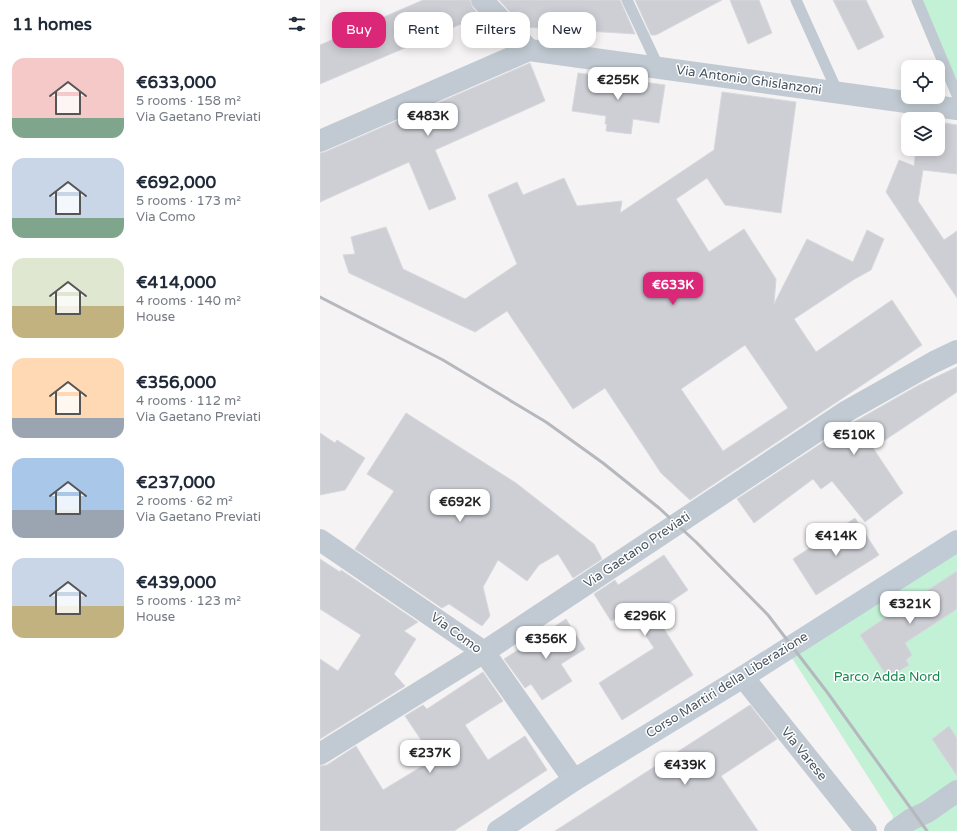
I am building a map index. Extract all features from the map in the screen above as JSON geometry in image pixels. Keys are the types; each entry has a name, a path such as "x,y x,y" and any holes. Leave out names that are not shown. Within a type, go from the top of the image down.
{"main road":[{"name":"Corso Martiri della Liberazione","path":"498,831 574,780 743,677 957,541"}],"street":[{"path":"322,135 528,50 482,0"},
{"name":"Via Antonio Ghislanzoni","path":"528,50 957,109"},
{"name":"Via Gaetano Previati","path":"320,754 484,652 847,411 934,362 957,351"},
{"name":"Via Como","path":"320,540 484,652 574,780"},
{"name":"Via Varese","path":"743,677 866,831"},
{"path":"895,831 910,820 927,812 957,791"}],"lane":[{"path":"627,0 659,68"},
{"path":"796,0 838,93"},
{"path":"917,0 957,95"}],"green space":[{"path":"919,0 957,0 957,81"},
{"name":"Parco Adda Nord","path":"957,543 957,831 889,831 893,816 792,658"}],"building":[{"path":"423,0 470,0 476,12 461,12 461,24 453,27 453,12 396,12"},
{"path":"499,0 620,0 635,34 596,32 596,12 538,12 538,28 530,27 530,12 510,12"},
{"path":"635,0 722,0 656,35 651,35"},
{"path":"730,0 759,0 772,33 748,44"},
{"path":"833,0 866,0 884,37 858,50"},
{"path":"394,13 394,48 405,48 320,84 320,45 332,40 332,48 386,48 386,16"},
{"path":"530,63 545,101 435,150 456,199 429,210 409,162 320,202 320,153"},
{"path":"578,73 665,85 659,123 633,119 631,134 606,131 606,116 572,111"},
{"path":"722,92 796,102 781,213 725,205 707,178 676,199 709,252 744,229 776,279 774,304 807,239 853,262 867,230 884,239 871,270 853,280 794,319 816,352 892,300 922,345 690,500 661,473 605,388 573,409 507,311 475,332 349,273 343,255 355,254 351,237 386,227 403,269 465,299 517,264 488,195 517,182 523,195 564,178 577,206 622,201 620,213 714,150","holes":["745,345 788,408 723,451 681,389"]},
{"path":"945,123 957,125 957,174 923,170 918,201 944,240 957,231 957,298 886,192 899,160 914,166 915,156 945,156"},
{"path":"957,367 957,392 873,448 903,493 865,522 832,481 821,489 813,479 754,523 737,499 854,422 919,385"},
{"path":"406,413 516,483 594,544 602,559 573,578 558,554 539,565 527,581 498,560 483,587 490,616 482,626 449,604 442,608 355,549 394,491 367,474"},
{"path":"320,433 335,443 337,440 365,458 345,490 320,495"},
{"path":"855,518 879,555 816,595 793,559"},
{"path":"664,555 688,590 654,613 693,675 622,720 599,683 654,648 629,610 611,621 594,594 615,580 618,585"},
{"path":"320,559 340,572 341,570 418,622 404,631 416,639 394,674 405,686 320,739 320,659 338,671 361,635 320,609"},
{"path":"957,571 957,609 905,643 912,655 906,660 909,665 888,678 860,635 921,593 922,594"},
{"path":"566,619 585,649 561,664 572,681 542,700 531,684 525,688 504,659"},
{"path":"483,672 503,701 465,725 488,760 525,736 547,770 454,831 320,831 320,766 327,765 356,746 383,790 434,759 405,716 423,705 427,709"},
{"path":"750,705 777,739 721,776 758,831 555,831"},
{"path":"949,726 957,738 957,776 932,739"}],"railway":[{"path":"320,297 443,360 546,422 603,463 659,508 696,542 768,615 827,692 927,831"}]}
